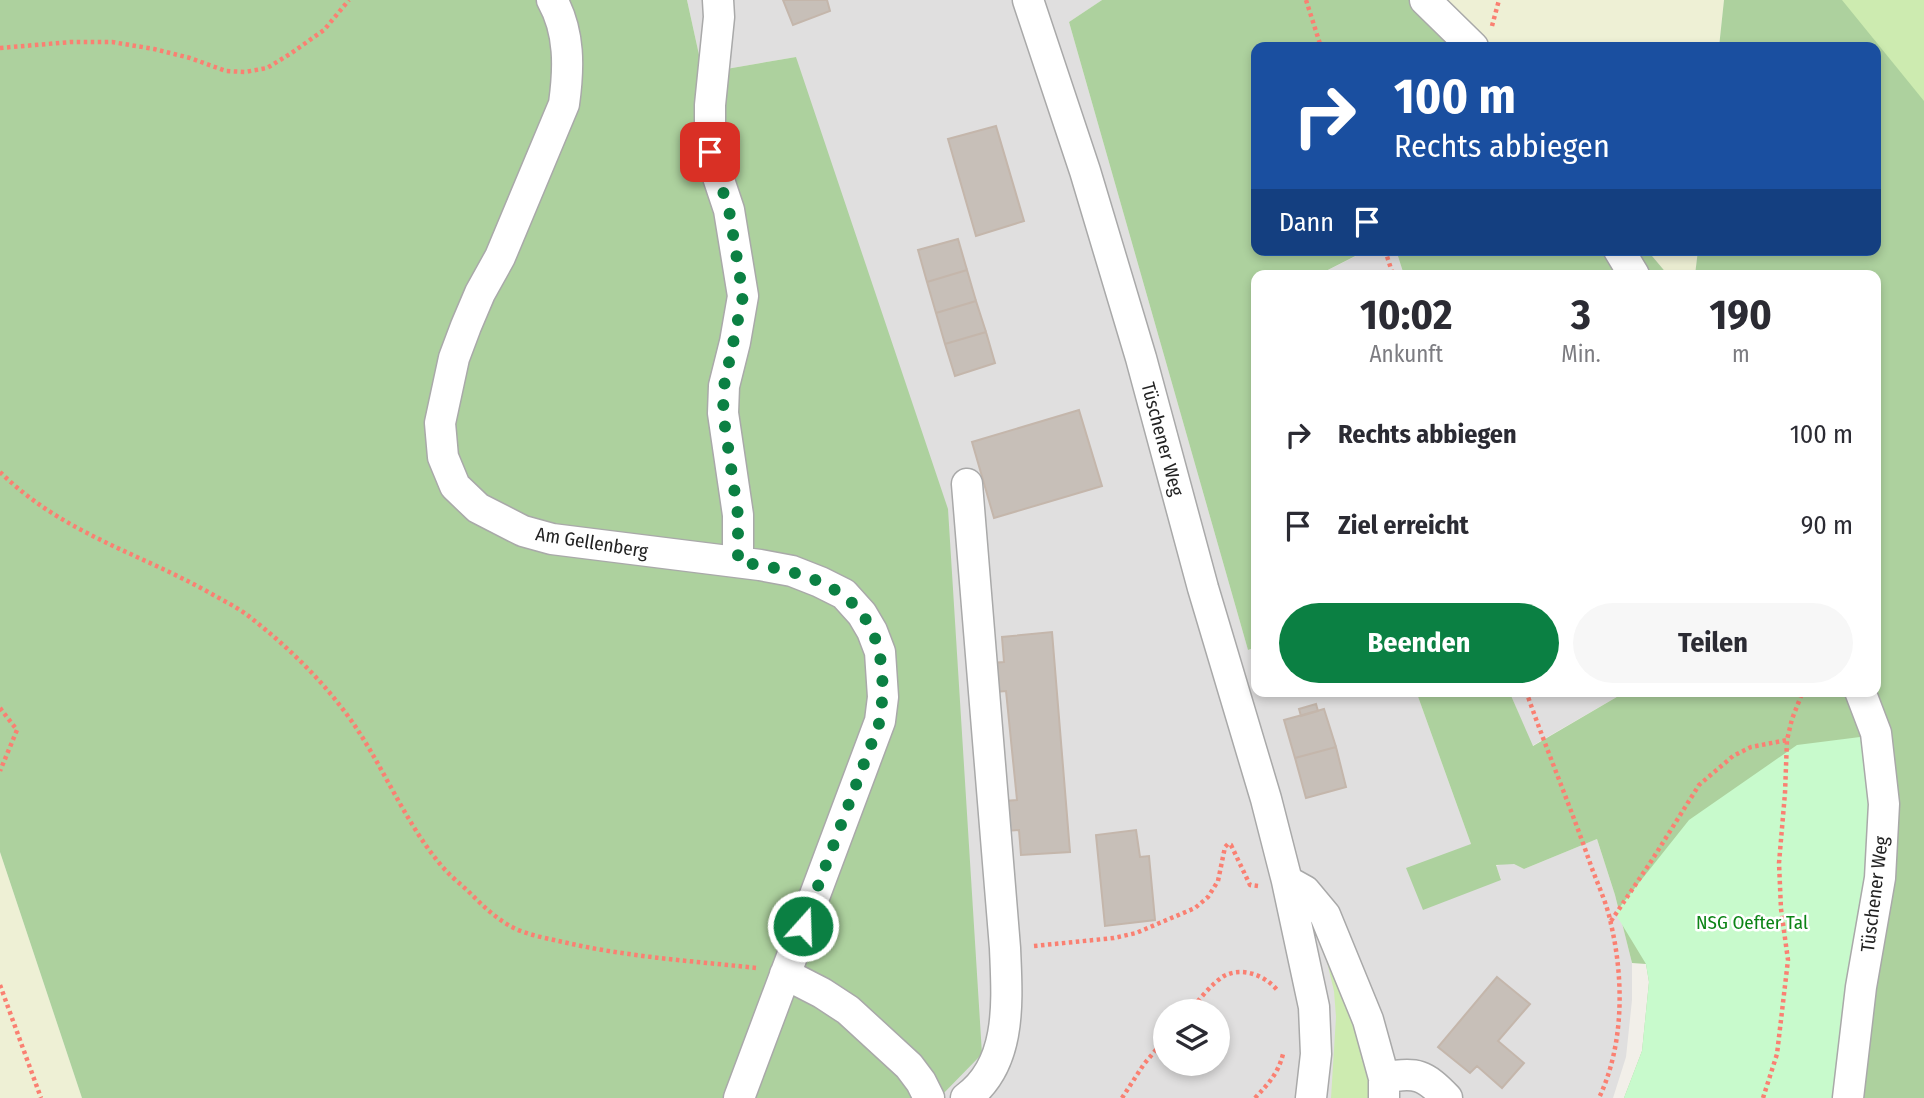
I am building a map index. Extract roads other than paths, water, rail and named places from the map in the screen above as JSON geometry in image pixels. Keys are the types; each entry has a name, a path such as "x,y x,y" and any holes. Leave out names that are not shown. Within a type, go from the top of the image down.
{"street":[{"name":"Am Gellenberg","path":"552,0 563,26 567,48 568,77 564,104 454,358 440,423 443,457 455,486 478,508 523,531 573,542 792,571 844,594 873,631 880,652 883,671 880,721 739,1098"},
{"path":"718,0 719,17 710,106 710,152 729,210 743,296 724,386 723,413 738,515 738,562"},
{"name":"Tüschener Weg","path":"1028,0 1085,172 1141,358 1203,588 1266,799 1275,884 1314,1007 1316,1054 1311,1098"},
{"path":"1425,0 1468,42"},
{"path":"966,1098 981,1084 996,1057 1007,1005 1005,948 967,484"},
{"name":"Tüschener Weg","path":"1848,1098 1861,987 1880,878 1884,804 1876,733 1862,697"},
{"path":"1275,884 1305,891 1325,915 1368,1020 1384,1088 1408,1074 1417,1074 1437,1087 1447,1098"},
{"path":"785,974 848,1010 909,1066 929,1098"}],"park label":[{"name":"NSG Oefter Tal","path":"1752,922"}]}
